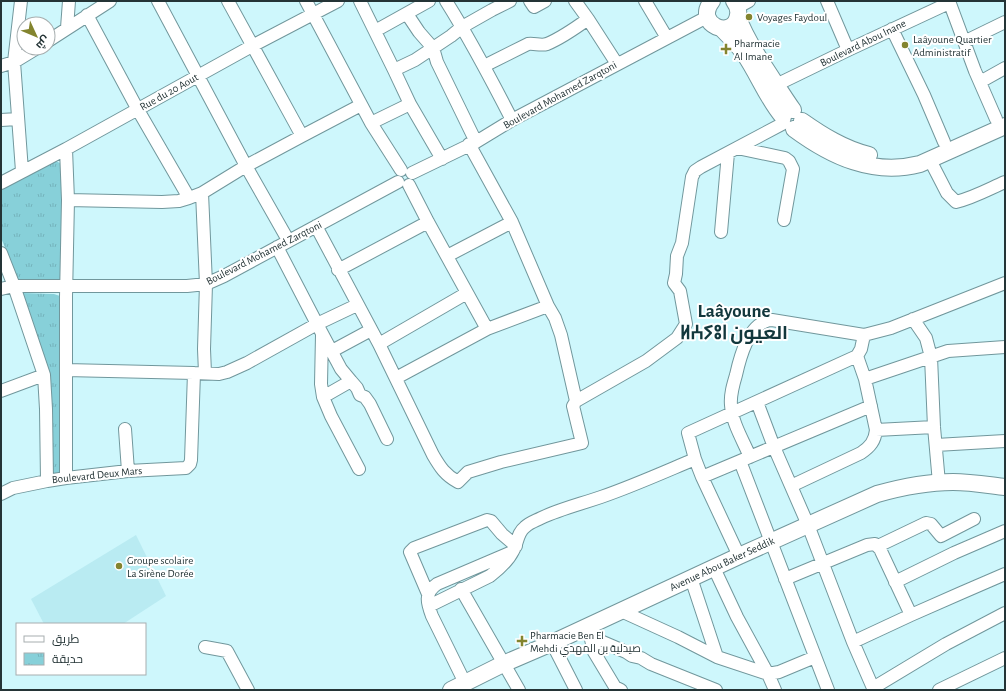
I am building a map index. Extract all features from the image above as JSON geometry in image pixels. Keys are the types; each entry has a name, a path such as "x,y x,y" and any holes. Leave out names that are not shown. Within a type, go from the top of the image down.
{"main road":[{"path":"709,6 709,22 717,28 722,29 728,28 736,22 740,6"},
{"path":"740,6 741,26 749,42 776,85 791,120 814,129 839,143 862,153 882,158 893,158 921,153 944,142 1002,120"},
{"path":"722,29 745,55 776,109 791,120 806,138 832,153 869,166 879,168 899,168 930,160 1002,120"},
{"name":"Avenue Abou Baker Seddik","path":"458,687 503,664 588,629 621,610 877,494 894,489 940,482 968,483 1005,488"}],"street":[{"path":"21,1 14,62 22,171"},
{"path":"67,28 69,1"},
{"path":"56,36 110,1"},
{"path":"158,1 246,166 288,240"},
{"path":"228,1 302,136"},
{"path":"306,1 371,123 405,177 487,329"},
{"name":"Rue du 20 Aout","path":"1,182 66,149 252,46 338,1"},
{"path":"360,1 410,104 442,159"},
{"path":"375,31 429,1"},
{"path":"446,1 484,66 512,120"},
{"path":"394,70 415,60 451,36 490,5 510,1"},
{"path":"530,1 534,7 545,1"},
{"path":"575,1 617,64"},
{"path":"645,1 667,38"},
{"path":"827,1 848,50"},
{"path":"949,2 980,82 1002,120"},
{"name":"Boulevard Abou Inane","path":"776,85 949,2"},
{"name":"Boulevard Mohamed Zarqtoni","path":"1,289 14,286 187,286 206,284 224,276 405,177 442,159 667,38 709,6"},
{"path":"407,14 419,32 433,48 437,62 472,143 512,222 548,306 555,318 561,335 576,402"},
{"path":"87,15 138,110 189,198"},
{"path":"484,66 528,44 547,44 588,20"},
{"path":"964,42 1005,22"},
{"path":"892,29 944,142"},
{"path":"1,66 14,62 24,56"},
{"path":"980,82 1005,68"},
{"path":"371,123 410,104"},
{"path":"68,200 162,202 179,201 189,198 202,193 246,166 362,105"},
{"path":"1,120 18,119"},
{"path":"316,226 338,270 379,344 437,461 446,474 458,482 468,472 500,462 582,443 573,406 576,402 646,361 677,338 686,324 680,291 674,283 677,256 682,243 692,177 698,169 791,120"},
{"path":"66,149 68,200 66,286 66,478"},
{"path":"732,150 785,158 791,165 793,169 784,220"},
{"path":"722,232 732,150"},
{"path":"930,160 947,193 956,202 968,199 1005,182"},
{"path":"199,373 204,349 206,284 202,193"},
{"path":"338,270 428,222"},
{"path":"447,256 512,222"},
{"path":"277,247 341,369 357,388 360,395 365,397 370,404 387,439"},
{"path":"1,253 14,286 44,375 47,481"},
{"path":"828,690 771,542 732,414 730,400 739,361 745,346 751,334 766,320 864,335 891,328 1005,283"},
{"path":"379,344 468,293"},
{"path":"66,370 219,374 235,369 319,329 357,305"},
{"path":"396,378 487,329 548,306"},
{"path":"913,319 926,338 930,357 934,427 940,482"},
{"path":"319,329 321,384 323,397 331,416 359,469"},
{"path":"332,351 371,330"},
{"path":"739,556 702,477 695,459 688,433 857,356 861,349 864,335"},
{"path":"865,379 948,351 1005,347"},
{"path":"791,486 861,453 868,449 874,440 876,430 865,379 857,356"},
{"name":"Boulevard Deux Mars","path":"1,494 13,488 66,478 128,471 183,468 189,466 191,460 199,373"},
{"path":"1,391 44,375"},
{"path":"323,397 351,381"},
{"path":"757,402 774,447 808,525 853,642 874,689 946,644 1005,613"},
{"path":"702,477 871,406"},
{"path":"876,430 934,427"},
{"path":"125,429 128,471"},
{"path":"936,445 1005,441"},
{"path":"428,600 461,589 490,576 499,570 514,549 519,532 528,524 571,506 600,498 626,488 695,459"},
{"path":"942,536 974,518"},
{"path":"458,687 410,552 414,548 487,520 491,521 514,549"},
{"path":"878,546 926,523 931,524 942,536 947,557"},
{"path":"895,582 1005,531"},
{"path":"785,579 871,544 875,544 878,546 911,615"},
{"path":"428,600 430,590 437,584 514,549"},
{"path":"714,568 737,617 775,690"},
{"path":"853,642 1005,574"},
{"path":"691,578 717,657"},
{"path":"461,589 519,690"},
{"path":"621,610 717,657 768,674 779,672 815,657"},
{"path":"588,629 594,652 615,687 621,690"},
{"path":"588,629 598,640 632,656 716,690"},
{"path":"552,643 576,690"},
{"path":"205,647 227,651 248,690"},
{"path":"939,690 1005,658"}],"shaded area":[{"name":"Groupe scolaire La Sirène Dorée","path":"136,535 166,596 125,623 43,623 31,599"}],"green space":[{"path":"53,162 58,162 61,164 61,280 19,281 1,238 1,190"},
{"path":"22,293 54,294 60,296 62,301 59,474 51,475 48,375"}],"place":[{"name":"Voyages Faydoul","path":"749,17"},
{"name":"Laâyoune Quartier Administratif","path":"905,45"},
{"name":"Pharmacie Al Imane","path":"726,49"},
{"name":"Groupe scolaire La Sirène Dorée","path":"119,566"},
{"name":"Pharmacie Ben El Mehdi صيدلية بن المهدي","path":"522,641"}],"district":[{"name":"Laâyoune ⵍⵄⵢⵓⵏ العيون","path":"734,322"}]}
